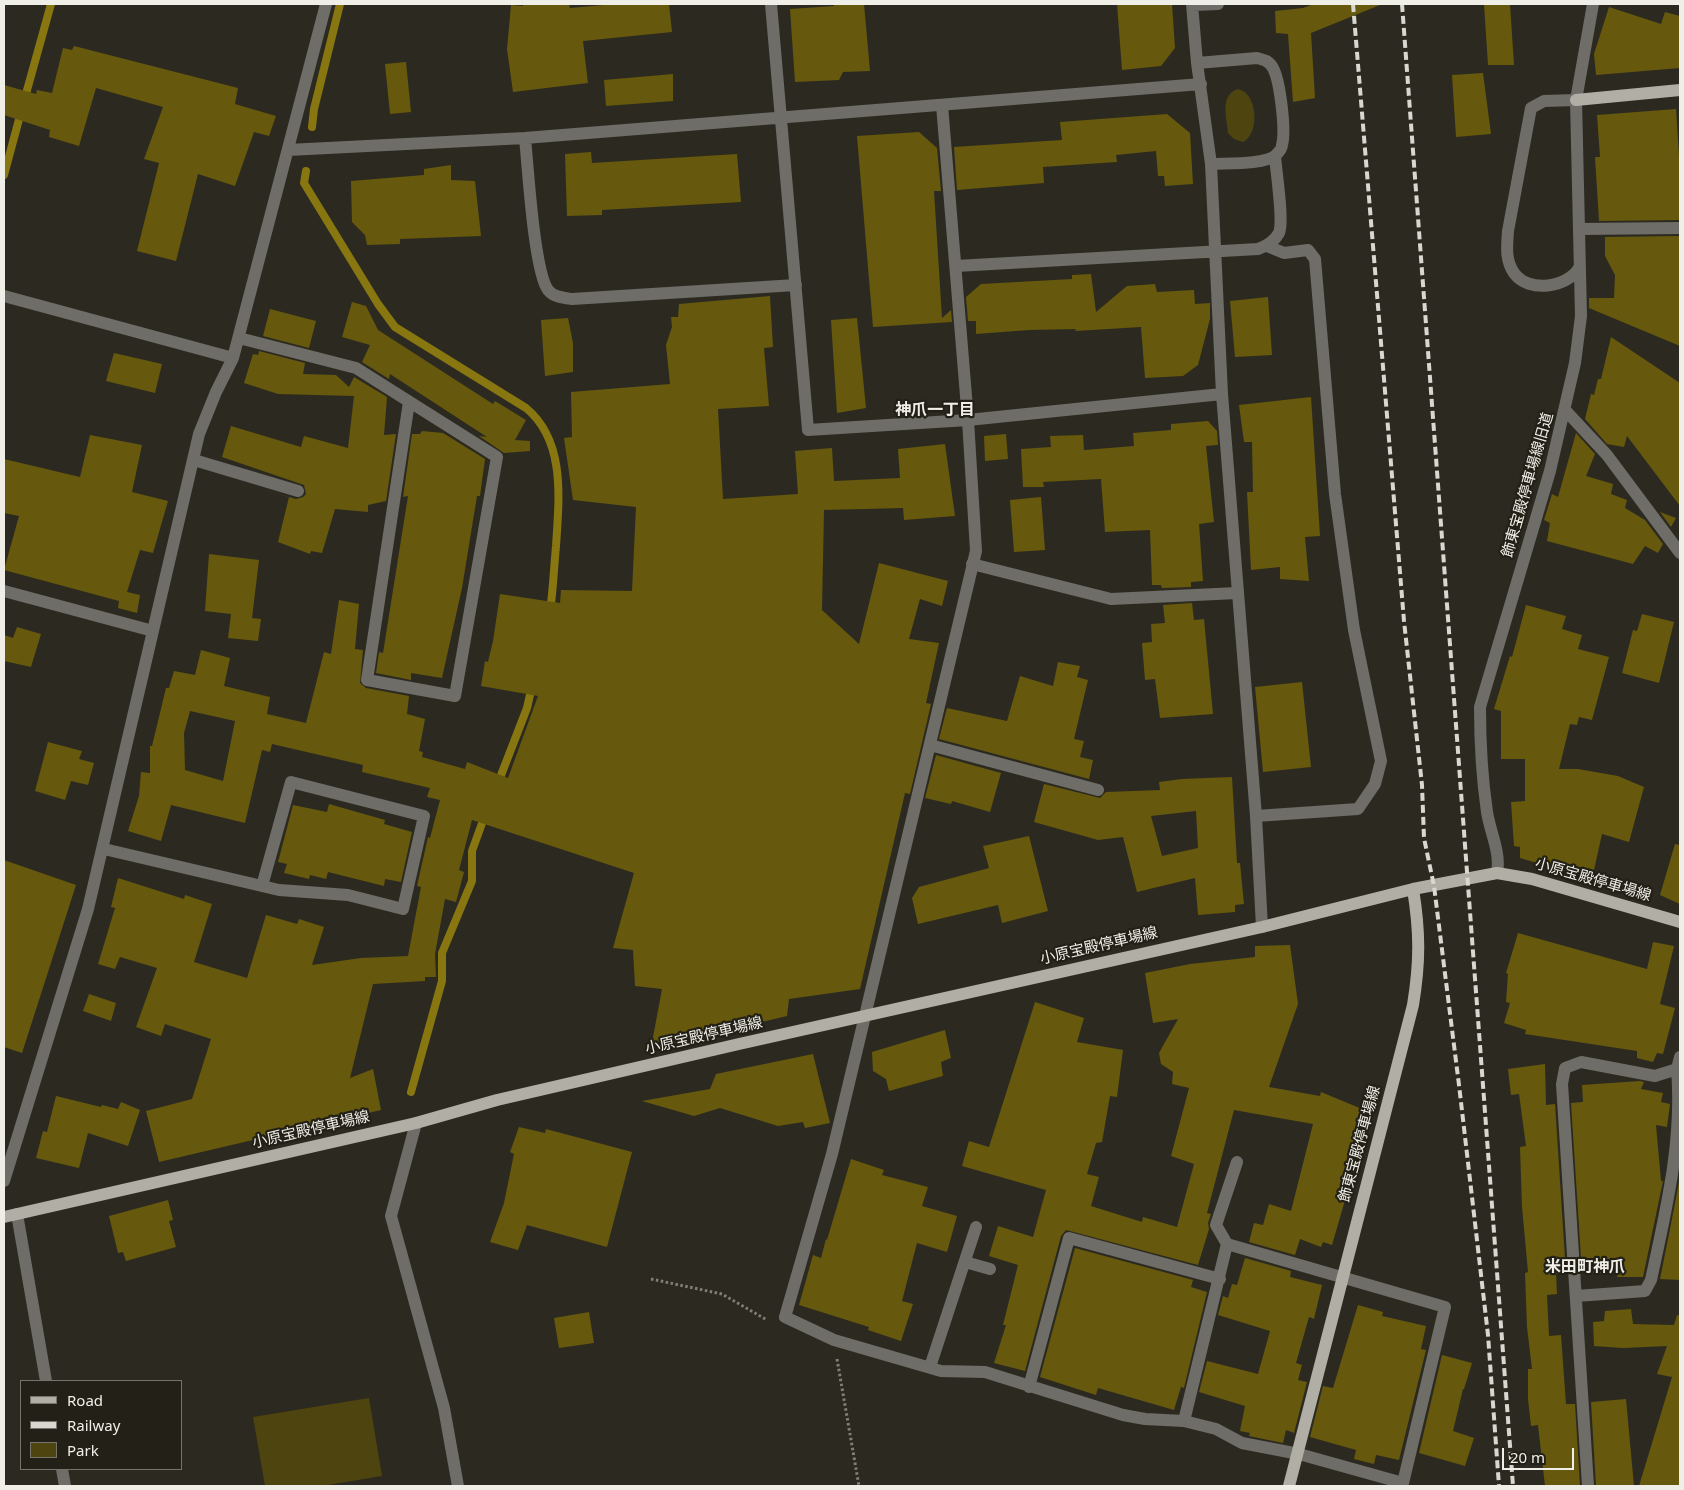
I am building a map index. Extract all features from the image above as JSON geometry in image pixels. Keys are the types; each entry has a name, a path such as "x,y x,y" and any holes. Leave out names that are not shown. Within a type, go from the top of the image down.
{"main road":[{"path":"1576,100 1680,90"},
{"path":"1413,889 1497,873"},
{"name":"小原宝殿停車場線","path":"1497,873 1532,880 1680,922"},
{"name":"小原宝殿停車場線","path":"4,1217 416,1123 497,1100 1262,927 1413,889"},
{"name":"飾東宝殿停車場線","path":"1289,1486 1299,1454 1413,1004 1419,970 1419,927 1413,889"}],"street":[{"path":"4,1181 88,908 104,849 199,434 216,392 233,358 326,4"},
{"path":"771,4 808,430 968,420 1222,394"},
{"path":"1218,4 1192,5 1197,63 1211,164 1222,394 1256,816 1262,927"},
{"name":"飾東宝殿停車場線旧道","path":"1497,873 1498,859 1486,804 1480,736 1480,707 1566,411 1581,316 1576,100 1593,4"},
{"path":"1197,63 1257,58 1266,60 1272,66 1278,81 1283,144 1275,156 1264,161 1211,164"},
{"path":"288,150 525,138 780,116 1201,84"},
{"path":"1576,100 1544,101 1531,108 1506,252 1509,264 1515,275 1524,283 1537,286 1556,284 1571,279 1579,268"},
{"path":"942,105 968,420 976,551 832,1154 785,1317 834,1340 941,1371 985,1372 1123,1415 1145,1419 1184,1421 1216,1429 1242,1443 1299,1454 1407,1485 1445,1307 1342,1279 1227,1244 1216,1226 1237,1162"},
{"path":"525,138 540,271 549,292 558,297 572,299 796,285"},
{"path":"956,266 1258,249 1267,246 1278,233 1280,226 1275,156"},
{"path":"1579,229 1680,228"},
{"path":"1256,816 1358,808 1375,784 1381,761 1354,630 1335,494 1315,258 1308,250 1284,253 1267,246"},
{"path":"4,296 233,358"},
{"path":"238,338 356,368 497,457 456,696 367,680 409,402"},
{"path":"1566,411 1606,456 1680,553"},
{"path":"194,460 298,491"},
{"path":"972,564 1111,599 1237,593"},
{"path":"4,591 153,631"},
{"path":"930,745 1098,790"},
{"path":"104,849 279,890 348,895 403,909 424,816 291,782 262,886"},
{"path":"1576,1296 1645,1291 1652,1280 1673,1177 1680,1105 1679,1063 1655,1076 1581,1062 1566,1068 1562,1084 1588,1486"},
{"path":"416,1123 391,1216 444,1408 458,1486"},
{"path":"17,1214 46,1380"},
{"path":"930,1367 976,1227"},
{"path":"1029,1387 1069,1238 1220,1279"},
{"path":"1184,1421 1227,1244"},
{"path":"964,1262 990,1269"},
{"path":"62,1470 65,1486"}],"path":[{"path":"651,1279 722,1294 774,1324 785,1317"},
{"path":"834,1340 859,1486"}],"green space":[{"path":"1238,89 1245,92 1250,98 1254,114 1252,131 1243,142 1234,139 1228,133 1226,114 1228,96"},
{"path":"369,1398 382,1476 322,1486 265,1486 253,1417"}],"building":[{"path":"523,4 569,4 570,8 615,4 669,4 672,32 583,41 588,83 513,92 507,49 511,5 523,6"},
{"path":"834,4 864,4 870,71 843,72 839,80 795,82 790,9 834,6"},
{"path":"1117,4 1172,4 1175,48 1161,66 1122,70"},
{"path":"1314,4 1380,5 1311,33 1315,98 1293,102 1288,34 1276,33 1275,11 1303,8"},
{"path":"1484,4 1510,4 1514,65 1488,65"},
{"path":"1609,7 1661,24 1665,12 1680,16 1680,68 1596,75 1594,54"},
{"path":"74,46 238,88 235,104 276,116 269,136 254,132 235,186 198,174 176,261 137,251 159,163 144,159 163,107 96,88 79,146 49,137 50,130 4,115 4,85 36,94 37,90 52,93 63,48 72,50"},
{"path":"406,62 411,112 390,114 385,64"},
{"path":"1483,73 1491,134 1456,137 1452,75"},
{"path":"673,74 673,101 606,106 604,80"},
{"path":"1676,109 1680,171 1680,220 1599,221 1595,157 1600,157 1597,115"},
{"path":"1167,114 1190,133 1193,184 1165,186 1164,176 1158,176 1156,151 1116,155 1117,162 1043,167 1044,183 957,190 954,147 1062,140 1060,122"},
{"path":"919,132 937,148 941,191 934,191 942,318 951,310 952,322 873,327 857,136"},
{"path":"591,152 592,163 737,154 741,202 602,210 602,215 567,216 565,154"},
{"path":"451,165 451,180 475,181 481,236 400,239 400,244 367,245 365,235 352,222 351,181 424,175 424,169"},
{"path":"1680,236 1680,346 1589,308 1589,298 1614,298 1615,275 1605,256 1605,237"},
{"path":"1091,274 1096,312 1127,286 1155,284 1157,292 1194,290 1195,304 1210,303 1210,319 1198,365 1183,376 1145,378 1141,327 1075,331 1076,329 1029,330 976,334 976,321 968,321 966,297 981,284 1072,279 1072,275"},
{"path":"770,296 773,347 764,348 769,406 718,409 723,499 798,494 795,451 832,448 834,481 900,478 898,449 945,444 955,516 904,520 903,508 824,510 822,610 859,644 879,563 948,581 942,606 920,599 909,639 939,643 926,703 931,704 910,794 905,793 860,989 789,999 787,1016 651,1048 662,989 635,986 633,950 613,948 634,873 472,820 459,870 464,872 456,902 445,899 435,954 436,977 425,977 425,981 373,984 350,1078 373,1069 381,1110 159,1162 146,1111 192,1099 211,1039 165,1024 161,1036 136,1027 157,968 120,957 115,969 98,964 115,908 111,907 118,878 184,899 185,895 212,904 194,962 247,978 266,915 297,924 299,919 324,927 312,965 361,958 408,956 421,887 417,886 428,837 430,838 440,800 427,797 430,788 362,772 363,765 272,744 270,752 262,750 245,823 171,805 161,841 128,831 139,796 141,772 150,773 150,746 152,746 166,688 169,688 174,671 195,675 201,650 230,658 224,686 270,697 267,714 306,723 324,652 331,654 339,600 359,604 355,649 363,650 360,683 366,688 409,696 407,714 425,719 419,751 423,752 422,757 465,769 467,762 508,778 538,696 481,686 485,661 488,662 493,641 500,594 560,603 561,590 632,591 636,507 573,500 564,438 572,437 571,392 670,384 666,345 672,327 671,317 678,317 679,304","holes":["190,711 235,721 223,781 185,770 184,733"]},
{"path":"1268,297 1272,355 1235,357 1230,301"},
{"path":"352,302 366,306 378,330 493,404 495,401 526,420 515,440 530,441 530,451 504,453 479,436 487,437 390,374 389,379 362,362 370,345 342,337"},
{"path":"270,309 316,321 309,348 263,336"},
{"path":"568,318 573,343 573,372 545,376 541,320"},
{"path":"857,318 866,408 837,413 831,320"},
{"path":"1611,337 1680,383 1680,506 1627,436 1624,447 1607,444 1585,419 1591,394 1594,395 1598,379 1601,379"},
{"path":"259,351 305,363 303,374 336,375 349,387 354,377 387,397 384,435 396,434 386,501 368,505 368,512 335,509 322,553 311,551 310,554 278,542 289,497 296,499 303,497 306,494 304,485 222,457 231,426 301,447 304,436 348,448 354,396 278,394 244,383 253,354 258,355"},
{"path":"114,353 162,364 155,393 106,381"},
{"path":"1311,397 1320,536 1305,537 1309,581 1280,579 1280,567 1251,570 1247,492 1253,492 1252,442 1244,442 1239,405"},
{"path":"1208,421 1217,431 1218,445 1206,446 1214,522 1199,524 1203,581 1191,582 1191,587 1162,588 1161,585 1152,585 1150,530 1105,532 1101,479 1043,482 1044,487 1023,487 1021,449 1051,447 1050,436 1083,435 1084,450 1134,446 1133,433 1171,430 1171,424"},
{"path":"422,431 443,433 485,459 480,496 477,496 462,588 442,678 411,673 411,680 376,673 379,652 383,653 408,496 403,497 412,434 420,434"},
{"path":"1576,433 1595,454 1586,476 1613,484 1611,494 1627,500 1625,508 1645,520 1663,544 1658,553 1645,546 1633,564 1547,541 1550,523 1544,520 1552,494 1558,497"},
{"path":"1006,434 1008,459 985,461 984,436"},
{"path":"90,435 142,445 132,492 168,501 153,553 140,550 127,592 140,595 137,613 118,608 119,601 4,570 19,516 4,513 4,459 80,477"},
{"path":"1041,497 1045,550 1014,552 1010,500"},
{"path":"1660,512 1676,518 1671,527"},
{"path":"209,554 259,560 252,618 261,619 258,641 228,638 231,614 205,611"},
{"path":"1192,603 1194,620 1204,619 1213,714 1160,718 1155,679 1145,680 1142,643 1152,642 1151,624 1165,623 1163,605"},
{"path":"1526,605 1566,616 1562,629 1582,635 1578,649 1609,657 1592,720 1579,717 1577,725 1570,724 1559,769 1578,769 1618,776 1644,787 1629,842 1602,834 1592,879 1520,858 1520,847 1514,846 1511,802 1525,801 1525,759 1501,759 1501,711 1494,709 1510,656 1512,657"},
{"path":"1642,614 1674,622 1659,683 1622,673 1633,630 1637,631"},
{"path":"17,627 41,634 31,667 4,661 4,635 13,638"},
{"path":"1058,662 1080,666 1077,677 1088,680 1074,739 1084,741 1080,757 1093,760 1089,779 939,739 947,708 1007,721 1020,676 1053,686"},
{"path":"1302,682 1311,767 1263,772 1255,687"},
{"path":"48,742 82,751 79,759 94,763 88,785 71,781 65,800 35,791"},
{"path":"936,755 1001,773 990,812 952,801 951,804 925,798"},
{"path":"1232,777 1237,863 1240,863 1244,904 1235,905 1235,912 1198,915 1195,878 1137,892 1123,837 1098,840 1034,822 1044,784 1100,798 1106,792 1160,790 1159,782","holes":["1196,811 1198,848 1162,856 1151,816"]},
{"path":"329,804 385,820 384,824 412,832 401,882 385,879 384,886 328,872 326,879 310,875 309,879 284,873 287,864 278,862 293,805 327,812"},
{"path":"1029,836 1048,911 1002,923 998,905 918,924 912,898 919,887 989,868 983,846"},
{"path":"1675,844 1680,845 1680,904 1660,895"},
{"path":"4,860 76,885 22,1053 4,1047"},
{"path":"1518,933 1647,969 1653,942 1674,946 1660,1004 1675,1008 1663,1054 1657,1053 1653,1062 1637,1058 1637,1051 1525,1034 1526,1030 1504,1023 1510,1003 1506,1002 1508,974 1506,973"},
{"path":"1290,945 1298,1004 1269,1087 1320,1096 1321,1092 1362,1109 1342,1187 1348,1190 1332,1245 1323,1242 1321,1247 1300,1239 1295,1255 1249,1242 1254,1223 1263,1225 1269,1204 1291,1211 1313,1124 1234,1110 1207,1213 1211,1214 1208,1223 1209,1229 1198,1265 1066,1230 1061,1236 1025,1371 994,1363 1006,1325 1003,1325 1018,1265 989,1256 998,1226 1033,1237 1046,1190 962,1166 969,1141 989,1147 1035,1002 1084,1018 1077,1042 1123,1050 1117,1097 1110,1096 1102,1142 1096,1143 1087,1174 1099,1177 1091,1206 1142,1222 1143,1217 1177,1227 1194,1164 1171,1156 1189,1088 1172,1084 1173,1072 1161,1064 1159,1053 1178,1019 1153,1023 1145,973 1190,964 1255,957 1255,946"},
{"path":"89,994 116,1003 111,1021 83,1011"},
{"path":"945,1030 951,1058 941,1062 943,1076 889,1091 886,1079 873,1071 872,1052"},
{"path":"813,1054 830,1123 805,1128 803,1122 778,1126 720,1108 694,1116 642,1101 710,1089 716,1074"},
{"path":"1545,1064 1546,1105 1555,1104 1566,1274 1556,1274 1557,1294 1547,1295 1549,1336 1561,1335 1566,1404 1575,1404 1580,1486 1545,1486 1538,1425 1531,1426 1528,1399 1528,1369 1532,1369 1527,1327 1525,1273 1528,1272 1522,1207 1520,1147 1526,1146 1519,1094 1511,1095 1508,1069"},
{"path":"1644,1082 1641,1089 1663,1093 1661,1102 1670,1104 1667,1127 1656,1125 1661,1181 1663,1181 1643,1277 1617,1277 1618,1272 1582,1273 1571,1103 1583,1102 1582,1085"},
{"path":"56,1096 101,1107 102,1105 118,1109 121,1102 140,1110 128,1146 88,1133 79,1168 36,1158 43,1131 47,1132"},
{"path":"519,1127 545,1133 546,1129 632,1152 607,1247 527,1225 518,1250 490,1242 504,1203 514,1154 510,1152"},
{"path":"851,1159 884,1170 882,1175 928,1187 922,1206 957,1216 947,1252 917,1243 902,1301 913,1304 901,1341 868,1330 869,1327 799,1305 813,1255 821,1258"},
{"path":"1679,1182 1680,1280 1660,1279 1670,1229"},
{"path":"168,1200 173,1220 169,1221 176,1247 126,1261 123,1252 118,1253 109,1216"},
{"path":"1075,1248 1193,1280 1191,1287 1207,1292 1184,1388 1181,1387 1174,1410 1098,1388 1096,1395 1040,1377"},
{"path":"1245,1258 1291,1271 1290,1277 1322,1285 1314,1319 1309,1317 1296,1363 1302,1365 1298,1380 1307,1382 1294,1433 1286,1430 1283,1443 1249,1436 1250,1433 1240,1431 1245,1406 1199,1392 1207,1361 1258,1374 1270,1331 1218,1315 1223,1296 1228,1298 1232,1284 1237,1285"},
{"path":"1358,1305 1383,1312 1382,1316 1426,1326 1421,1349 1426,1350 1399,1460 1376,1455 1374,1464 1354,1459 1356,1450 1310,1437 1323,1386 1333,1388"},
{"path":"1631,1309 1633,1324 1674,1325 1677,1315 1680,1316 1680,1486 1639,1486 1672,1377 1657,1374 1667,1346 1623,1348 1594,1346 1593,1322 1604,1321 1605,1311"},
{"path":"589,1312 594,1343 559,1348 554,1318"},
{"path":"1442,1355 1472,1363 1463,1389 1453,1431 1474,1438 1465,1466 1419,1453"},
{"path":"1626,1399 1634,1486 1596,1486 1591,1402"}],"waterway":[{"path":"24,101 51,4"},
{"path":"312,127 314,109 340,4"},
{"path":"4,175 21,112"},
{"path":"306,171 304,183 378,304 395,327 526,408 539,421 548,437 554,454 558,490 556,546 550,612"},
{"path":"498,783 527,708 532,686"},
{"path":"411,1092 442,981 442,953 472,881 472,851 485,815"}],"railway":[{"path":"1353,4 1404,621 1422,785 1424,838 1434,886 1488,1335 1499,1486"},
{"path":"1402,4 1513,1486"}],"district":[{"name":"神爪一丁目","path":"935,410"},
{"name":"米田町神爪","path":"1585,1267"}]}
